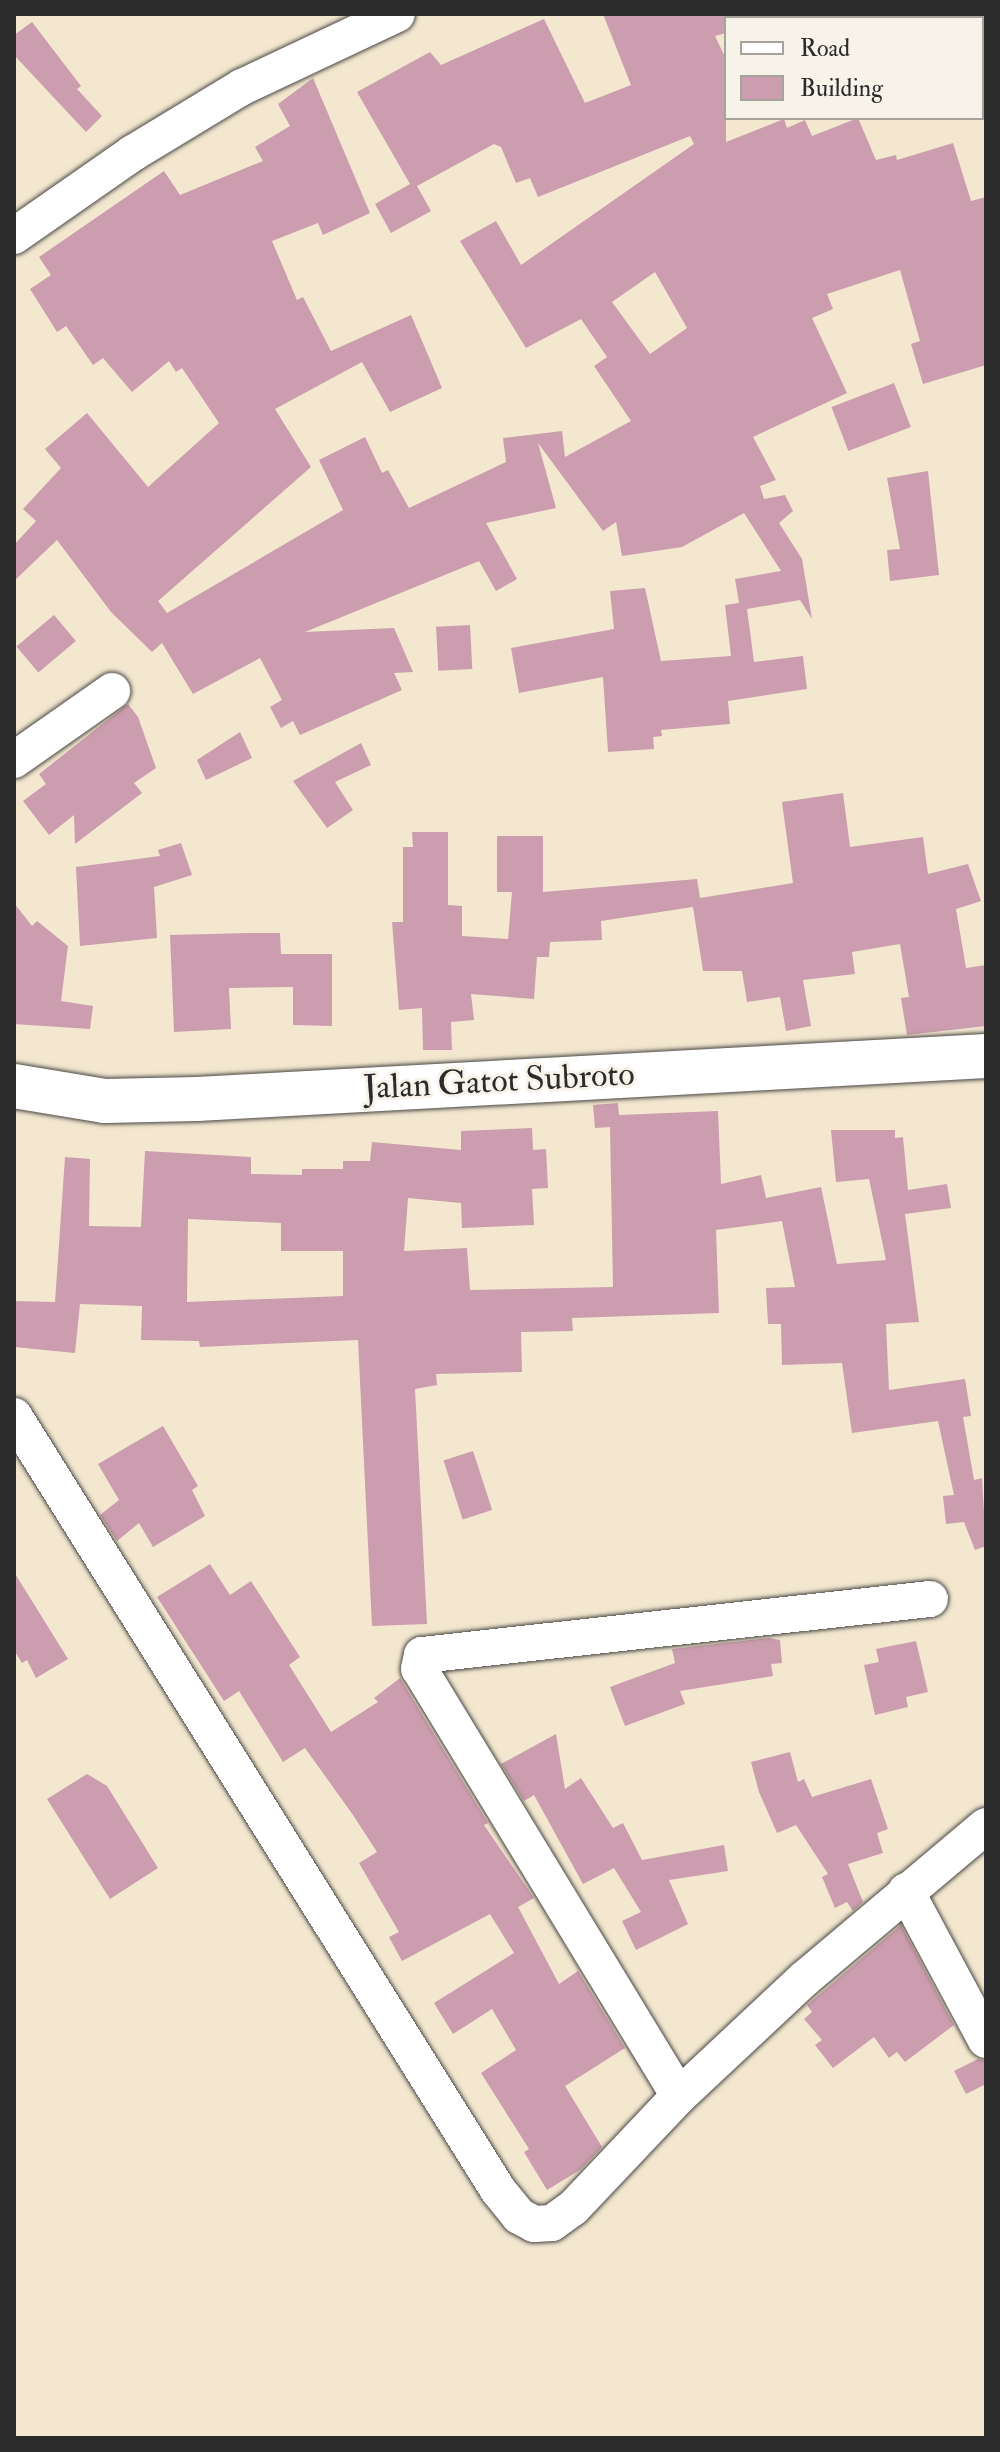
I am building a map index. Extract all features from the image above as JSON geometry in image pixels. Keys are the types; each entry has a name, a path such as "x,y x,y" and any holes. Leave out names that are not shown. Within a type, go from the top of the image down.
{"highway":[{"name":"Jalan Gatot Subroto","path":"14,1086 105,1101 197,1099 986,1056"}],"street":[{"path":"14,236 133,153 242,87 397,14"},
{"path":"14,760 112,691"},
{"path":"14,1416 519,2216 534,2224 552,2223 573,2208 679,2096 906,1891 986,1826"},
{"path":"679,2096 419,1669 422,1655 930,1599"},
{"path":"906,1891 986,2040"}],"building":[{"path":"603,14 767,14 724,16 724,34 715,36 724,55 726,142 781,120 787,128 805,120 812,136 859,120 876,160 896,155 897,160 953,143 971,201 986,197 986,365 923,384 911,344 920,341 900,270 827,294 833,309 812,318 847,393 753,437 776,480 760,486 764,499 785,495 793,511 779,523 802,559 812,619 800,600 747,609 754,662 803,656 807,689 728,701 730,724 661,730 662,736 653,737 654,749 608,752 603,677 519,693 511,648 614,629 610,591 645,588 661,661 731,656 725,605 739,603 735,579 781,571 744,513 682,547 622,556 616,522 603,531 538,443 556,508 486,523 517,579 496,591 479,561 305,632 394,628 413,672 394,673 402,690 300,735 293,721 281,728 270,707 282,700 260,658 193,694 162,643 152,652 111,612 57,540 14,581 14,545 36,521 23,509 61,468 45,449 87,413 148,487 219,423 182,368 176,372 169,361 132,392 103,358 93,365 66,326 57,332 30,289 51,275 39,257 164,171 180,195 263,161 255,147 290,126 278,104 313,78 370,213 323,235 318,223 272,241 297,300 303,297 331,351 411,315 442,388 390,412 362,362 275,409 311,467 158,601 167,613 343,510 319,460 365,437 382,473 388,470 409,508 506,462 503,438 562,431 565,457 631,421 594,366 607,357 581,319 526,348 460,241 496,221 521,265 694,144 690,136 538,197 530,178 516,183 501,147 494,144 417,186 431,211 391,233 375,204 410,184 357,92 430,52 441,65 544,19 585,103 631,85","holes":["655,272 687,328 650,354 612,302"]},
{"path":"32,22 81,86 77,89 102,116 86,132 14,55 14,35"},
{"path":"894,383 911,427 848,451 831,407"},
{"path":"928,471 939,575 890,581 887,550 900,549 887,478"},
{"path":"54,615 76,641 38,673 16,646"},
{"path":"470,625 472,669 438,671 436,627"},
{"path":"128,704 138,717 156,768 134,783 142,793 75,844 74,815 49,835 23,801 46,784 39,774"},
{"path":"240,732 252,758 206,780 197,760"},
{"path":"361,743 371,765 335,782 353,810 327,828 293,781"},
{"path":"843,793 850,847 923,837 928,874 968,864 981,901 956,909 966,968 986,965 986,1026 907,1035 901,998 909,997 900,944 852,952 855,974 803,980 811,1026 786,1031 780,997 747,1002 742,971 703,971 693,907 601,921 602,940 550,942 549,957 537,957 534,999 471,994 474,1020 451,1022 452,1050 423,1050 422,1008 399,1010 392,922 403,922 403,847 413,847 412,832 448,832 448,905 462,906 462,936 508,939 512,892 497,892 497,836 543,836 543,892 697,879 700,898 793,883 782,802"},
{"path":"181,843 192,875 154,887 157,938 80,946 76,867 160,856 158,850"},
{"path":"14,903 32,926 37,921 68,946 61,1001 93,1006 90,1029 14,1024"},
{"path":"280,933 281,954 332,954 332,1026 293,1025 293,987 229,988 231,1029 174,1032 170,935"},
{"path":"618,1103 619,1115 718,1111 721,1184 761,1175 766,1198 821,1187 837,1264 886,1260 869,1179 836,1182 831,1130 895,1130 895,1138 903,1137 908,1190 947,1184 951,1208 905,1214 919,1322 886,1324 889,1390 965,1379 971,1416 963,1417 974,1480 982,1478 986,1546 975,1550 964,1522 946,1524 943,1496 954,1495 938,1421 852,1433 842,1363 782,1365 781,1324 768,1324 766,1288 795,1287 782,1221 716,1230 719,1313 572,1318 573,1331 521,1332 522,1372 436,1374 437,1385 415,1389 427,1624 372,1626 358,1340 200,1347 199,1341 141,1340 142,1306 80,1304 75,1353 14,1347 14,1301 55,1302 65,1157 90,1159 89,1226 141,1227 145,1151 251,1157 251,1174 302,1175 302,1169 343,1169 343,1161 370,1161 372,1142 461,1150 461,1131 532,1128 533,1150 546,1149 548,1188 532,1189 534,1225 462,1228 461,1203 408,1198 404,1251 467,1248 470,1290 613,1287 610,1127 595,1128 593,1105","holes":["188,1219 281,1223 281,1251 343,1251 343,1296 187,1302"]},
{"path":"163,1426 198,1486 192,1490 205,1516 153,1547 139,1523 117,1541 100,1515 119,1500 98,1464"},
{"path":"473,1451 492,1510 463,1520 444,1461"},
{"path":"210,1564 230,1595 251,1581 300,1657 289,1665 331,1732 378,1702 374,1698 400,1678 488,1823 484,1825 534,1898 518,1907 559,1984 578,1971 625,2048 565,2086 602,2147 580,2170 547,2190 524,2152 529,2149 481,2073 516,2050 492,2009 453,2034 434,2003 514,1953 490,1914 402,1961 389,1937 399,1932 359,1863 377,1852 353,1815 305,1748 283,1762 239,1691 224,1701 157,1597"},
{"path":"14,1572 68,1659 36,1678 27,1660 22,1663 14,1650"},
{"path":"769,1638 780,1640 782,1663 771,1664 773,1676 680,1691 685,1704 625,1726 610,1687 675,1663 672,1649"},
{"path":"916,1641 928,1692 906,1697 908,1707 875,1715 864,1665 879,1662 876,1649"},
{"path":"556,1734 565,1789 581,1778 613,1828 623,1823 642,1860 724,1845 728,1871 669,1880 688,1924 636,1950 622,1921 641,1912 614,1868 583,1884 534,1795 524,1801 501,1764"},
{"path":"790,1752 798,1782 804,1779 812,1797 871,1779 888,1829 877,1833 883,1853 848,1864 863,1902 853,1911 847,1902 835,1908 822,1877 828,1874 796,1825 777,1833 759,1792 751,1762"},
{"path":"87,1774 107,1786 158,1868 110,1899 47,1799"},
{"path":"901,1925 954,2025 905,2062 897,2052 889,2058 874,2037 833,2068 815,2045 822,2040 804,2019 812,2012 807,2005"},
{"path":"978,2059 986,2061 986,2084 966,2094 954,2071"}]}
